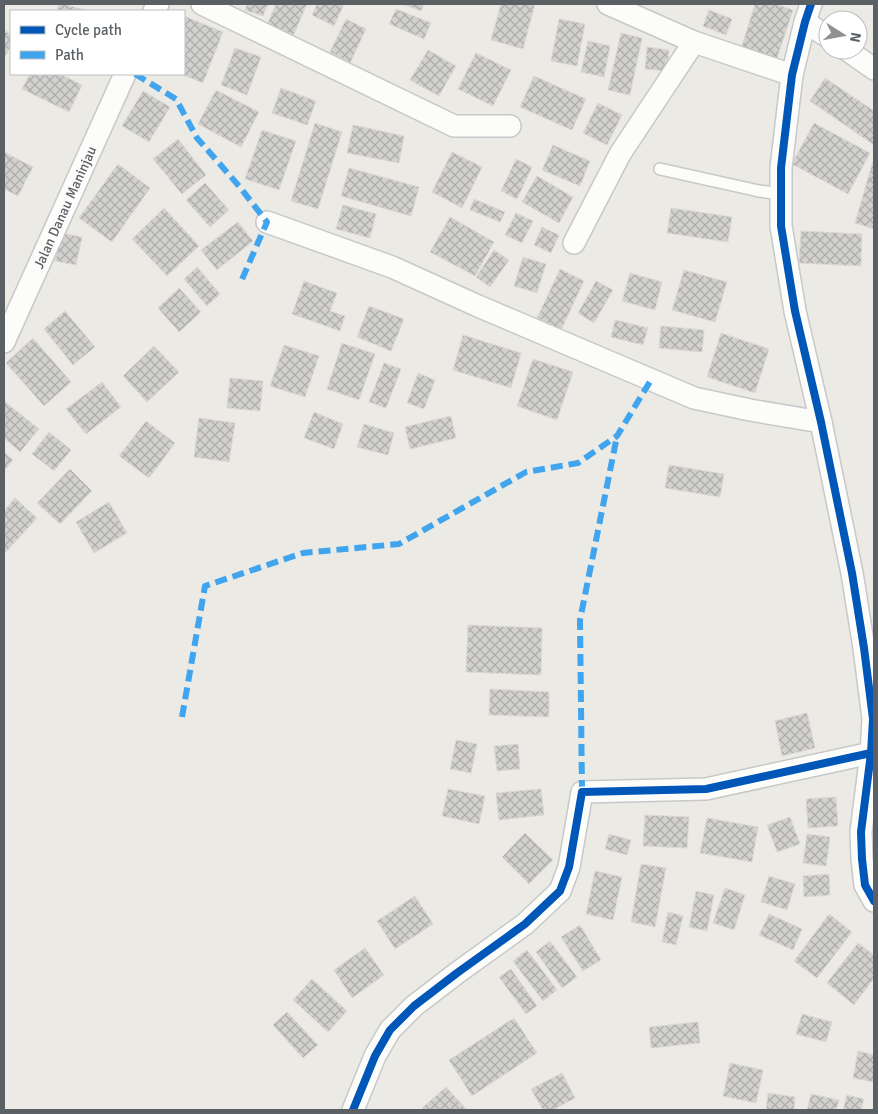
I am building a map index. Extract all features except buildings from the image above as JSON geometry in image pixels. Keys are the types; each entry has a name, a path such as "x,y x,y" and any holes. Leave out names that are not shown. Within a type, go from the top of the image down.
{"street":[{"path":"202,4 454,126 510,126"},
{"path":"608,4 694,42 792,75"},
{"path":"808,13 818,25"},
{"path":"808,13 792,75 781,168 782,226 795,311 821,422 852,573 874,719 861,832 865,885 874,901"},
{"path":"574,243 620,154 694,42"},
{"path":"861,60 874,69"},
{"name":"Jalan Danau Maninjau","path":"4,342 11,306 125,75"},
{"path":"267,222 392,267 694,398 821,422"},
{"path":"353,1110 375,1056 390,1030 414,1006 457,972 525,924 560,891 569,867 582,792 706,789 871,752"}],"lane":[{"path":"660,169 759,191 781,194"}],"marked path":[{"path":"137,75 176,99 197,138 239,186 267,222 240,284"},
{"path":"182,717 205,586 303,553 399,544 526,472 578,463 617,436 651,380"},
{"path":"582,792 580,620 617,436"}],"cycle path":[{"path":"811,4 792,75 781,168 781,226 795,311 821,422 852,573 864,648 873,719 871,753 861,832 862,859 865,885 874,901"},
{"path":"353,1110 375,1056 390,1030 414,1006 525,924 560,891 569,867 582,792 706,789 871,753"}]}
